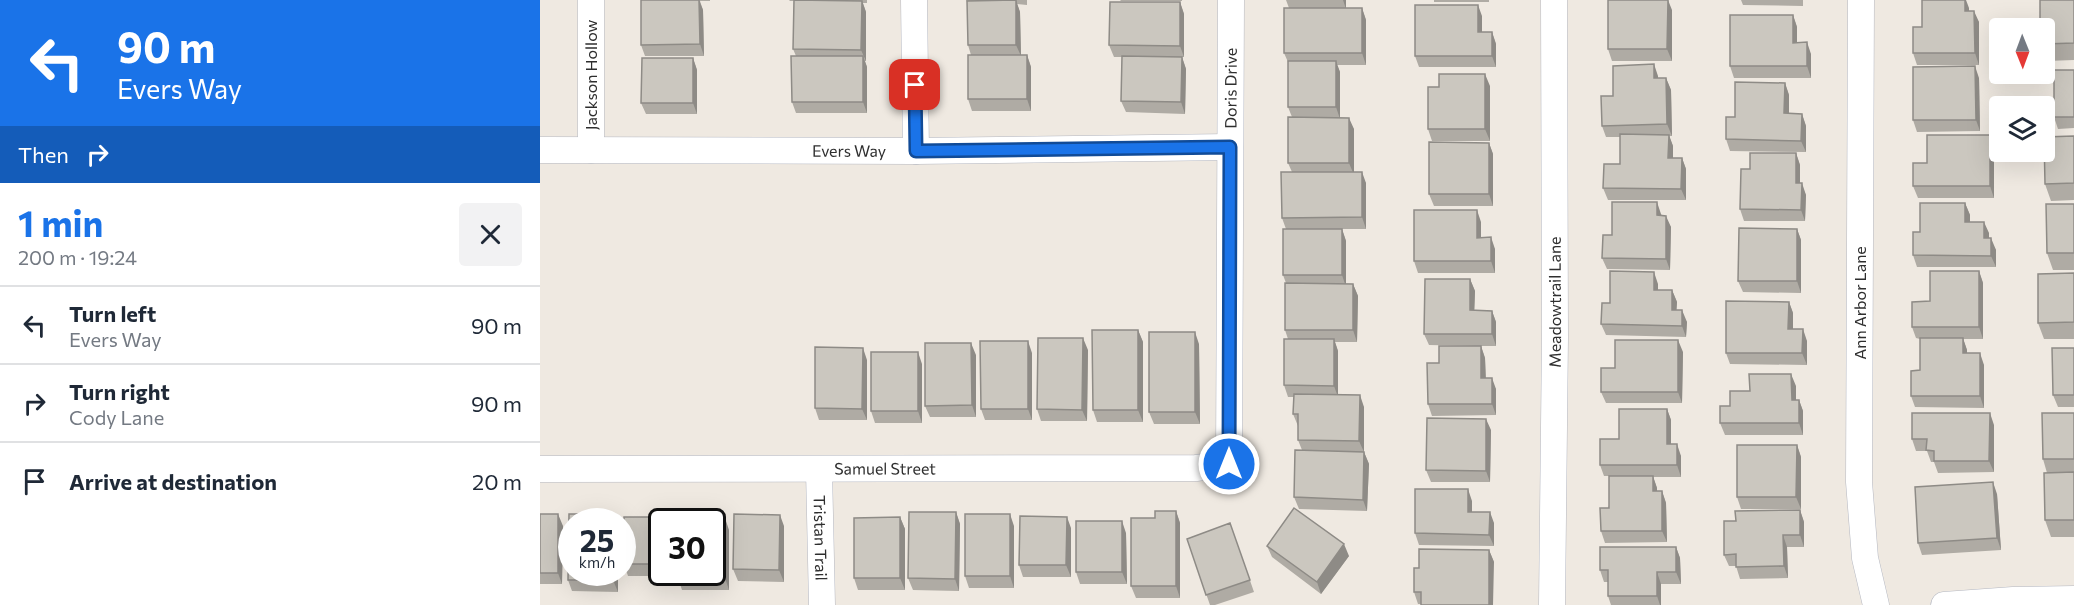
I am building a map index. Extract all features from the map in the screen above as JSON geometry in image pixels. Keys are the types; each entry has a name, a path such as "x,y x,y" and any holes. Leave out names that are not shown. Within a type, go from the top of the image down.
{"street":[{"name":"Jackson Hollow","path":"591,0 591,150"},
{"path":"914,0 916,151"},
{"name":"Doris Drive","path":"1229,464 1231,0"},
{"name":"Meadowtrail Lane","path":"1552,605 1555,325 1554,0"},
{"name":"Ann Arbor Lane","path":"1861,0 1859,482 1865,558 1876,605"},
{"name":"Evers Way","path":"540,150 916,151 1230,147"},
{"name":"Samuel Street","path":"540,469 1185,468 1229,464"},
{"name":"Tristan Trail","path":"819,470 822,605"},
{"path":"1944,605 2013,600 2074,599"}],"building":[{"path":"641,0 699,0 700,44 641,45"},
{"path":"794,0 862,1 861,50 793,49"},
{"path":"1016,0 1016,45 968,45 967,1"},
{"path":"1608,0 1668,0 1667,49 1608,49"},
{"path":"1922,0 1965,0 1965,11 1974,11 1975,53 1913,53 1913,27 1922,27"},
{"path":"2040,0 2074,0 2074,43 2055,44 2055,18 2040,18"},
{"path":"1110,2 1180,2 1180,46 1109,45"},
{"path":"1415,5 1478,5 1478,32 1492,32 1492,56 1415,56"},
{"path":"1284,8 1362,8 1362,53 1284,53"},
{"path":"1730,15 1793,15 1793,43 1807,42 1807,66 1730,66"},
{"path":"968,55 1027,55 1027,99 968,99"},
{"path":"791,56 863,56 863,102 792,102"},
{"path":"1122,56 1182,57 1181,102 1121,101"},
{"path":"642,58 693,58 693,103 641,103"},
{"path":"1288,61 1336,61 1336,107 1288,107"},
{"path":"1654,64 1654,78 1666,78 1667,124 1602,126 1601,96 1613,96 1613,66"},
{"path":"1975,66 1976,120 1913,120 1913,67"},
{"path":"2055,70 2074,70 2074,117 2055,117"},
{"path":"1439,74 1485,74 1485,129 1428,129 1428,87 1439,87"},
{"path":"1735,82 1785,83 1784,113 1802,114 1801,141 1726,139 1726,117 1735,117"},
{"path":"1288,117 1349,118 1349,163 1288,163"},
{"path":"1620,134 1669,135 1668,158 1682,158 1681,189 1603,188 1604,164 1620,164"},
{"path":"1927,135 1989,135 1990,186 1913,186 1913,163 1927,163"},
{"path":"2074,136 2074,183 2045,184 2045,162 2055,162 2055,137"},
{"path":"1429,142 1489,143 1489,194 1429,194"},
{"path":"1750,153 1796,153 1796,183 1802,183 1801,210 1740,209 1741,169 1750,169"},
{"path":"1281,172 1362,172 1362,217 1282,218"},
{"path":"1612,202 1657,202 1657,215 1666,216 1666,259 1602,258 1603,235 1612,235"},
{"path":"1920,203 1965,203 1965,222 1984,222 1984,238 1991,238 1991,256 1913,255 1913,232 1920,232"},
{"path":"2046,204 2074,204 2074,253 2047,253"},
{"path":"1414,210 1477,210 1477,238 1491,237 1491,261 1414,261"},
{"path":"1739,228 1797,229 1797,281 1738,281"},
{"path":"1283,229 1342,229 1342,275 1283,275"},
{"path":"1610,271 1654,272 1654,290 1672,290 1672,310 1682,310 1682,326 1601,324 1602,303 1610,303"},
{"path":"1930,271 1979,271 1979,327 1912,327 1912,302 1930,301"},
{"path":"2074,273 2074,322 2038,323 2038,274"},
{"path":"1425,279 1470,279 1470,310 1492,311 1492,334 1424,334"},
{"path":"1285,283 1353,284 1353,330 1285,330"},
{"path":"1726,301 1789,302 1788,329 1803,329 1802,353 1726,353"},
{"path":"1092,330 1138,330 1138,410 1093,410"},
{"path":"1149,332 1195,332 1195,412 1149,412"},
{"path":"1038,338 1083,338 1082,410 1037,409"},
{"path":"1920,338 1963,338 1963,353 1980,353 1980,396 1911,396 1911,371 1920,370"},
{"path":"1284,339 1334,339 1334,386 1284,385"},
{"path":"1615,340 1678,340 1678,392 1601,392 1601,368 1615,368"},
{"path":"980,341 1028,341 1028,409 981,409"},
{"path":"925,343 971,343 972,405 925,406"},
{"path":"1439,346 1481,346 1481,378 1492,378 1492,404 1428,404 1427,363 1439,363"},
{"path":"815,347 863,348 862,409 815,408"},
{"path":"2052,348 2074,348 2074,395 2053,395"},
{"path":"871,352 918,352 918,411 871,411"},
{"path":"1749,374 1791,374 1792,400 1799,400 1799,423 1720,423 1720,406 1730,406 1730,391 1750,391"},
{"path":"1294,394 1360,395 1359,441 1298,440 1298,414 1293,414"},
{"path":"1619,409 1667,409 1667,444 1677,444 1677,465 1600,465 1600,439 1619,439"},
{"path":"1912,413 1990,413 1989,461 1934,461 1934,451 1926,450 1927,439 1912,439"},
{"path":"2042,413 2074,413 2074,459 2043,459"},
{"path":"1427,418 1486,419 1486,471 1426,470"},
{"path":"1737,445 1797,445 1796,497 1737,497"},
{"path":"1295,450 1364,452 1363,500 1294,497"},
{"path":"2074,472 2074,520 2045,520 2044,473"},
{"path":"1609,476 1653,476 1653,491 1662,491 1662,531 1601,531 1600,508 1609,508"},
{"path":"1993,482 1997,538 1918,543 1915,487"},
{"path":"1415,489 1468,489 1468,512 1490,512 1489,535 1415,533"},
{"path":"1294,508 1344,544 1317,582 1267,546"},
{"path":"1800,510 1800,535 1783,535 1784,566 1736,567 1736,554 1724,555 1724,521 1736,521 1735,511"},
{"path":"1155,511 1176,511 1176,586 1131,586 1131,518 1155,518"},
{"path":"909,512 956,512 955,579 908,578"},
{"path":"540,514 558,514 558,573 540,573"},
{"path":"734,514 780,515 779,570 733,569"},
{"path":"965,514 1010,514 1010,576 965,576"},
{"path":"1020,516 1067,517 1066,565 1019,565"},
{"path":"636,517 648,517 648,564 636,564"},
{"path":"900,517 900,578 854,578 854,518"},
{"path":"1076,521 1122,521 1122,572 1076,572"},
{"path":"1230,523 1250,580 1206,595 1187,539"},
{"path":"1600,547 1676,547 1676,572 1657,572 1657,596 1608,596 1608,570 1600,570"},
{"path":"1419,549 1489,550 1489,605 1421,605 1421,592 1414,592 1414,568 1419,568"}],"route":[{"path":"915,85 916,151 1230,147 1229,464"}]}
